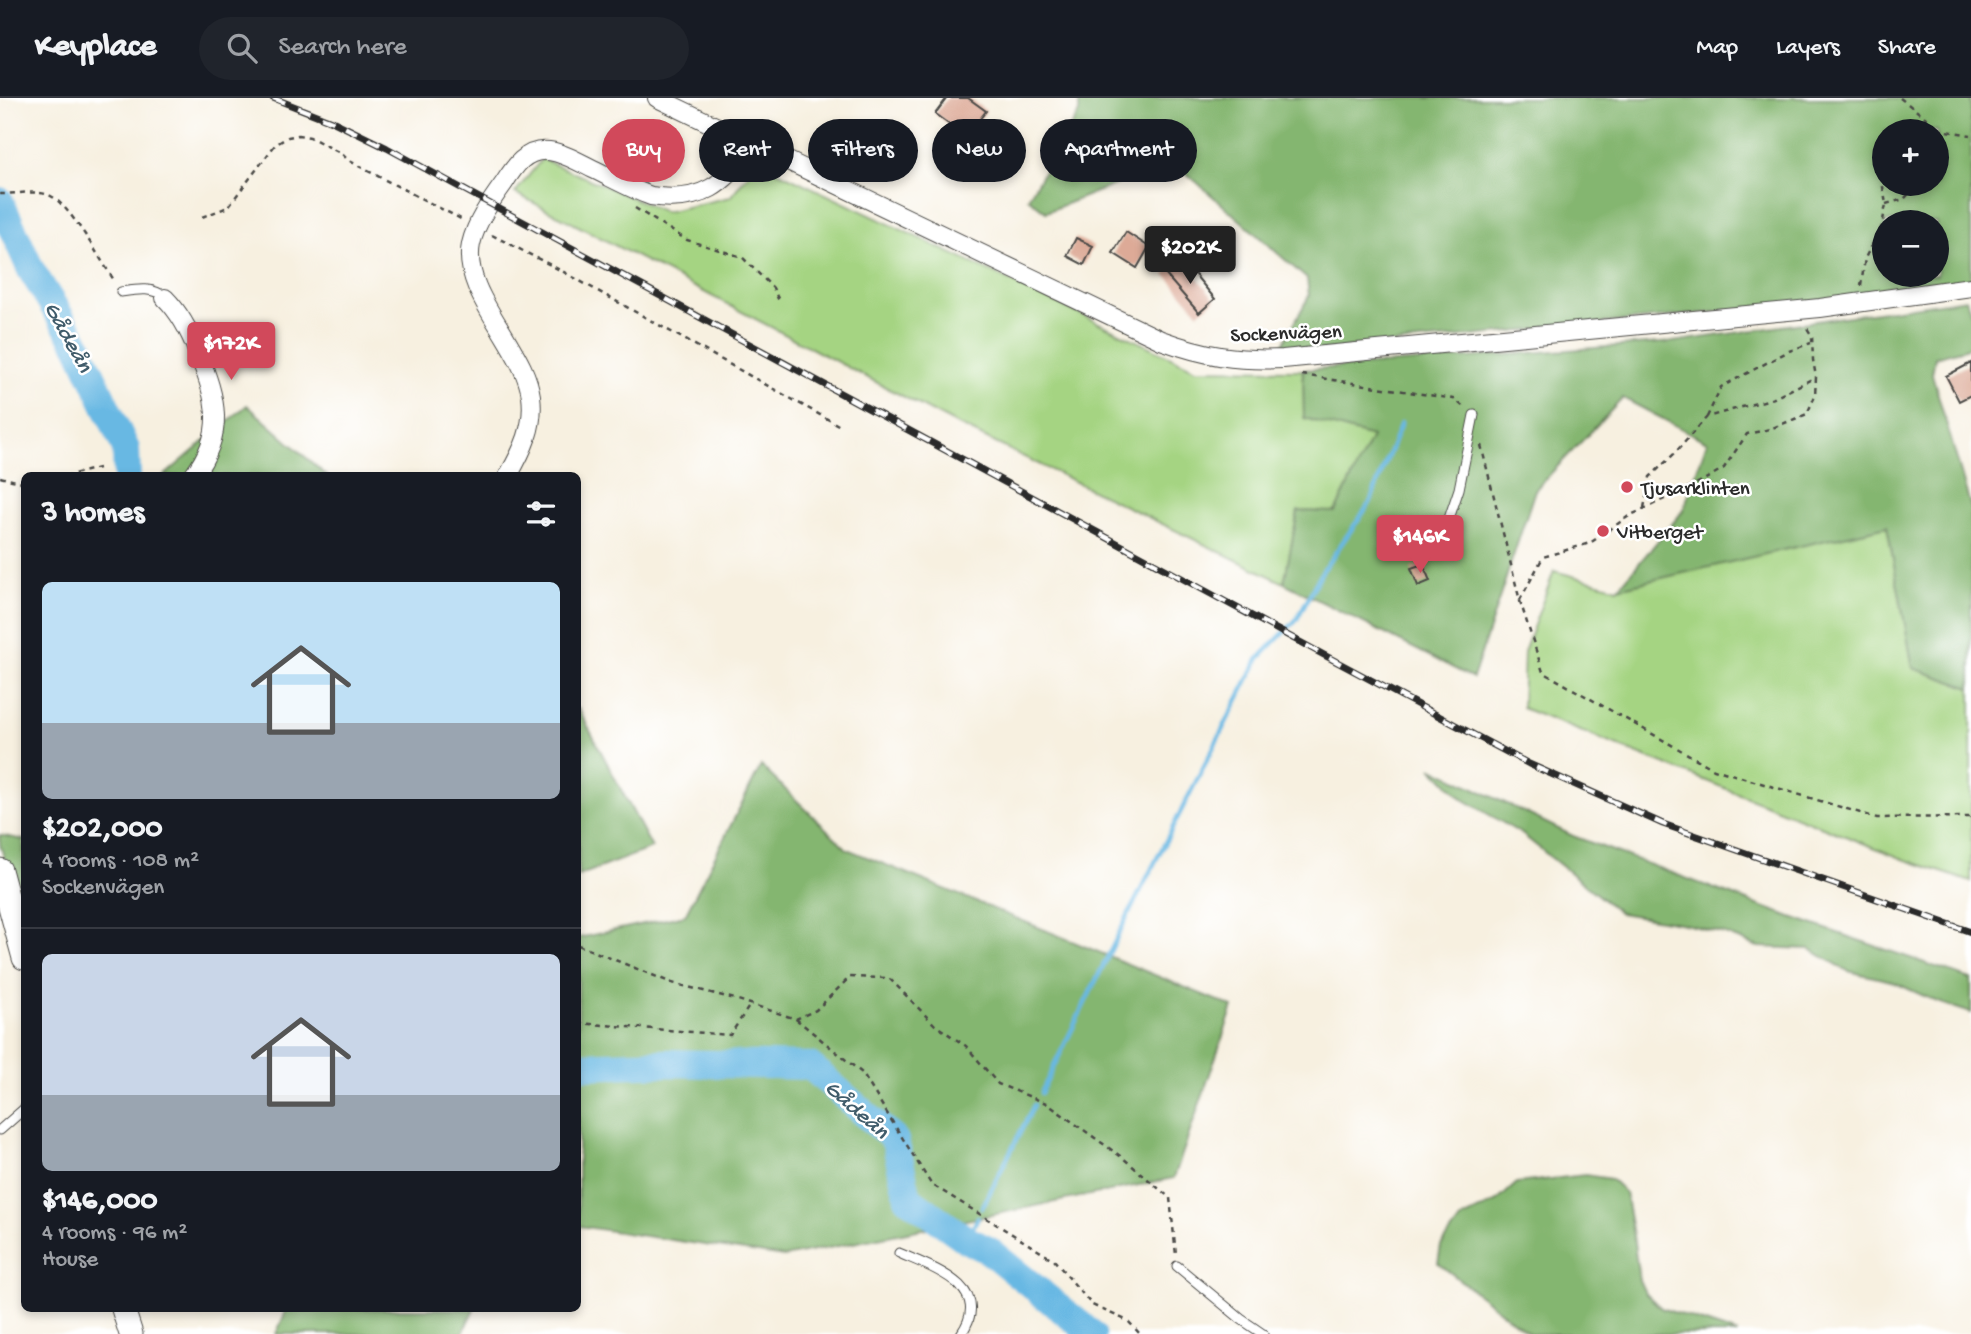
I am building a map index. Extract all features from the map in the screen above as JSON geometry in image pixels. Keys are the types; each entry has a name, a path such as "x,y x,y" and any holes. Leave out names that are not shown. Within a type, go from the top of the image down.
{"street":[{"name":"Sockenvägen","path":"657,98 700,119"},
{"path":"510,472 530,432 531,395 518,358 482,296 470,257 477,228 513,169 529,154 551,151 568,156 651,197 664,199 687,198 707,191 719,182"},
{"name":"Sockenvägen","path":"794,164 1161,340 1209,355 1236,359 1283,359 1820,308 1971,287"},
{"path":"165,298 178,311 212,386 215,423 204,461 195,472"},
{"path":"0,870 21,947"},
{"path":"124,1312 131,1334"}],"lane":[{"path":"121,292 139,289 160,293 165,298"},
{"path":"1440,545 1459,489 1474,415"},
{"path":"0,1130 21,1112"},
{"path":"899,1253 948,1275 962,1287 970,1300 971,1314 961,1334"},
{"path":"1177,1266 1262,1334"}],"path":[{"path":"1900,98 1927,119"},
{"path":"1949,132 1971,135"},
{"path":"202,217 228,207 275,145 288,137 310,137 366,170 562,271 840,426"},
{"path":"637,191 635,210 687,240 742,257 773,288 780,303"},
{"path":"0,194 36,193 59,201 89,241 121,292"},
{"path":"1859,303 1865,258 1882,226 1885,196"},
{"path":"1886,204 1907,196"},
{"path":"1520,601 1543,557 1590,543 1629,516 1724,468 1747,434 1770,429 1807,414 1815,396 1816,377 1812,360 1812,336 1807,328 1820,308"},
{"path":"1643,509 1650,477 1707,417 1721,387 1789,351 1812,342"},
{"path":"1283,359 1299,374 1454,399 1474,415 1520,601 1543,672 1714,768 1877,818 1971,817"},
{"path":"1707,417 1774,398 1816,377"},
{"path":"82,472 99,468"},
{"path":"0,477 21,481"},
{"path":"581,946 672,983 796,1018 862,1073 931,1184 1054,1260 1092,1305 1128,1321 1140,1334"},
{"path":"796,1018 816,1010 850,977 889,978 935,1025 966,1046 998,1084 1046,1104 1123,1158 1170,1198 1177,1266"},
{"path":"581,1023 730,1035 751,1004"}],"green space":[{"path":"1079,98 1971,98 1971,282 1949,285 1949,210 1872,210 1872,287 1933,287 1826,301 1277,355 1309,296 1307,279 1197,182 1197,119 1075,119 1079,113"},
{"path":"542,159 665,212 730,197 742,182 794,182 794,179 1196,369 1303,370 1304,418 1373,436 1335,512 1298,511 1284,583 952,422 515,193"},
{"path":"1040,178 1040,182 1121,182 1046,212 1028,198"},
{"path":"1966,299 1971,314 1971,347 1935,357 1932,374 1971,508 1971,688 1913,668 1887,526 1618,588 1683,511 1707,442 1623,398 1535,490 1473,678 1284,583 1298,511 1335,512 1372,437 1304,418 1303,370 1673,342"},
{"path":"247,405 322,472 169,472"},
{"path":"1887,526 1913,668 1971,688 1971,882 1906,860 1522,708 1524,652 1554,571 1618,588"},
{"path":"581,714 652,848 581,875"},
{"path":"761,766 847,849 1233,1007 1174,1178 784,1257 581,1226 581,937 685,915"},
{"path":"1431,767 1573,836 1771,910 1971,979 1971,1013 1935,1001 1891,981 1848,971 1810,949 1758,947 1725,934 1685,924 1620,913 1523,835 1463,799"},
{"path":"0,835 21,839 21,917 0,844"},
{"path":"1585,1175 1611,1179 1625,1193 1639,1280 1645,1293 1661,1308 1738,1334 1530,1334 1438,1263 1441,1246 1461,1219 1496,1202 1517,1183"},
{"path":"286,1312 473,1312 462,1334 276,1334"}],"building":[{"path":"947,98 968,98 986,111 980,119 942,119 935,114"},
{"path":"1126,232 1149,247 1137,268 1113,253"},
{"path":"1076,238 1093,246 1084,265 1067,256"},
{"path":"1182,259 1215,299 1199,313 1165,274"},
{"path":"1971,363 1971,395 1959,401 1946,376"},
{"path":"1423,564 1430,581 1418,586 1411,568"}],"waterway":[{"name":"Gådeån","path":"0,201 31,270 78,345 126,449 127,472"},
{"path":"1041,1093 1259,658 1297,619 1321,573 1370,503 1401,423"},
{"name":"Gådeån","path":"581,1066 667,1063 810,1066 895,1140 908,1198 967,1240 988,1250 1092,1334"},
{"path":"982,1208 1034,1105"},
{"path":"967,1240 978,1217"}],"railway":[{"path":"273,98 334,122 387,148 1529,764 1663,824 1971,932"}],"place":[{"name":"Tjusarklinten","path":"1627,487"},
{"name":"Vitberget","path":"1603,531"}]}
